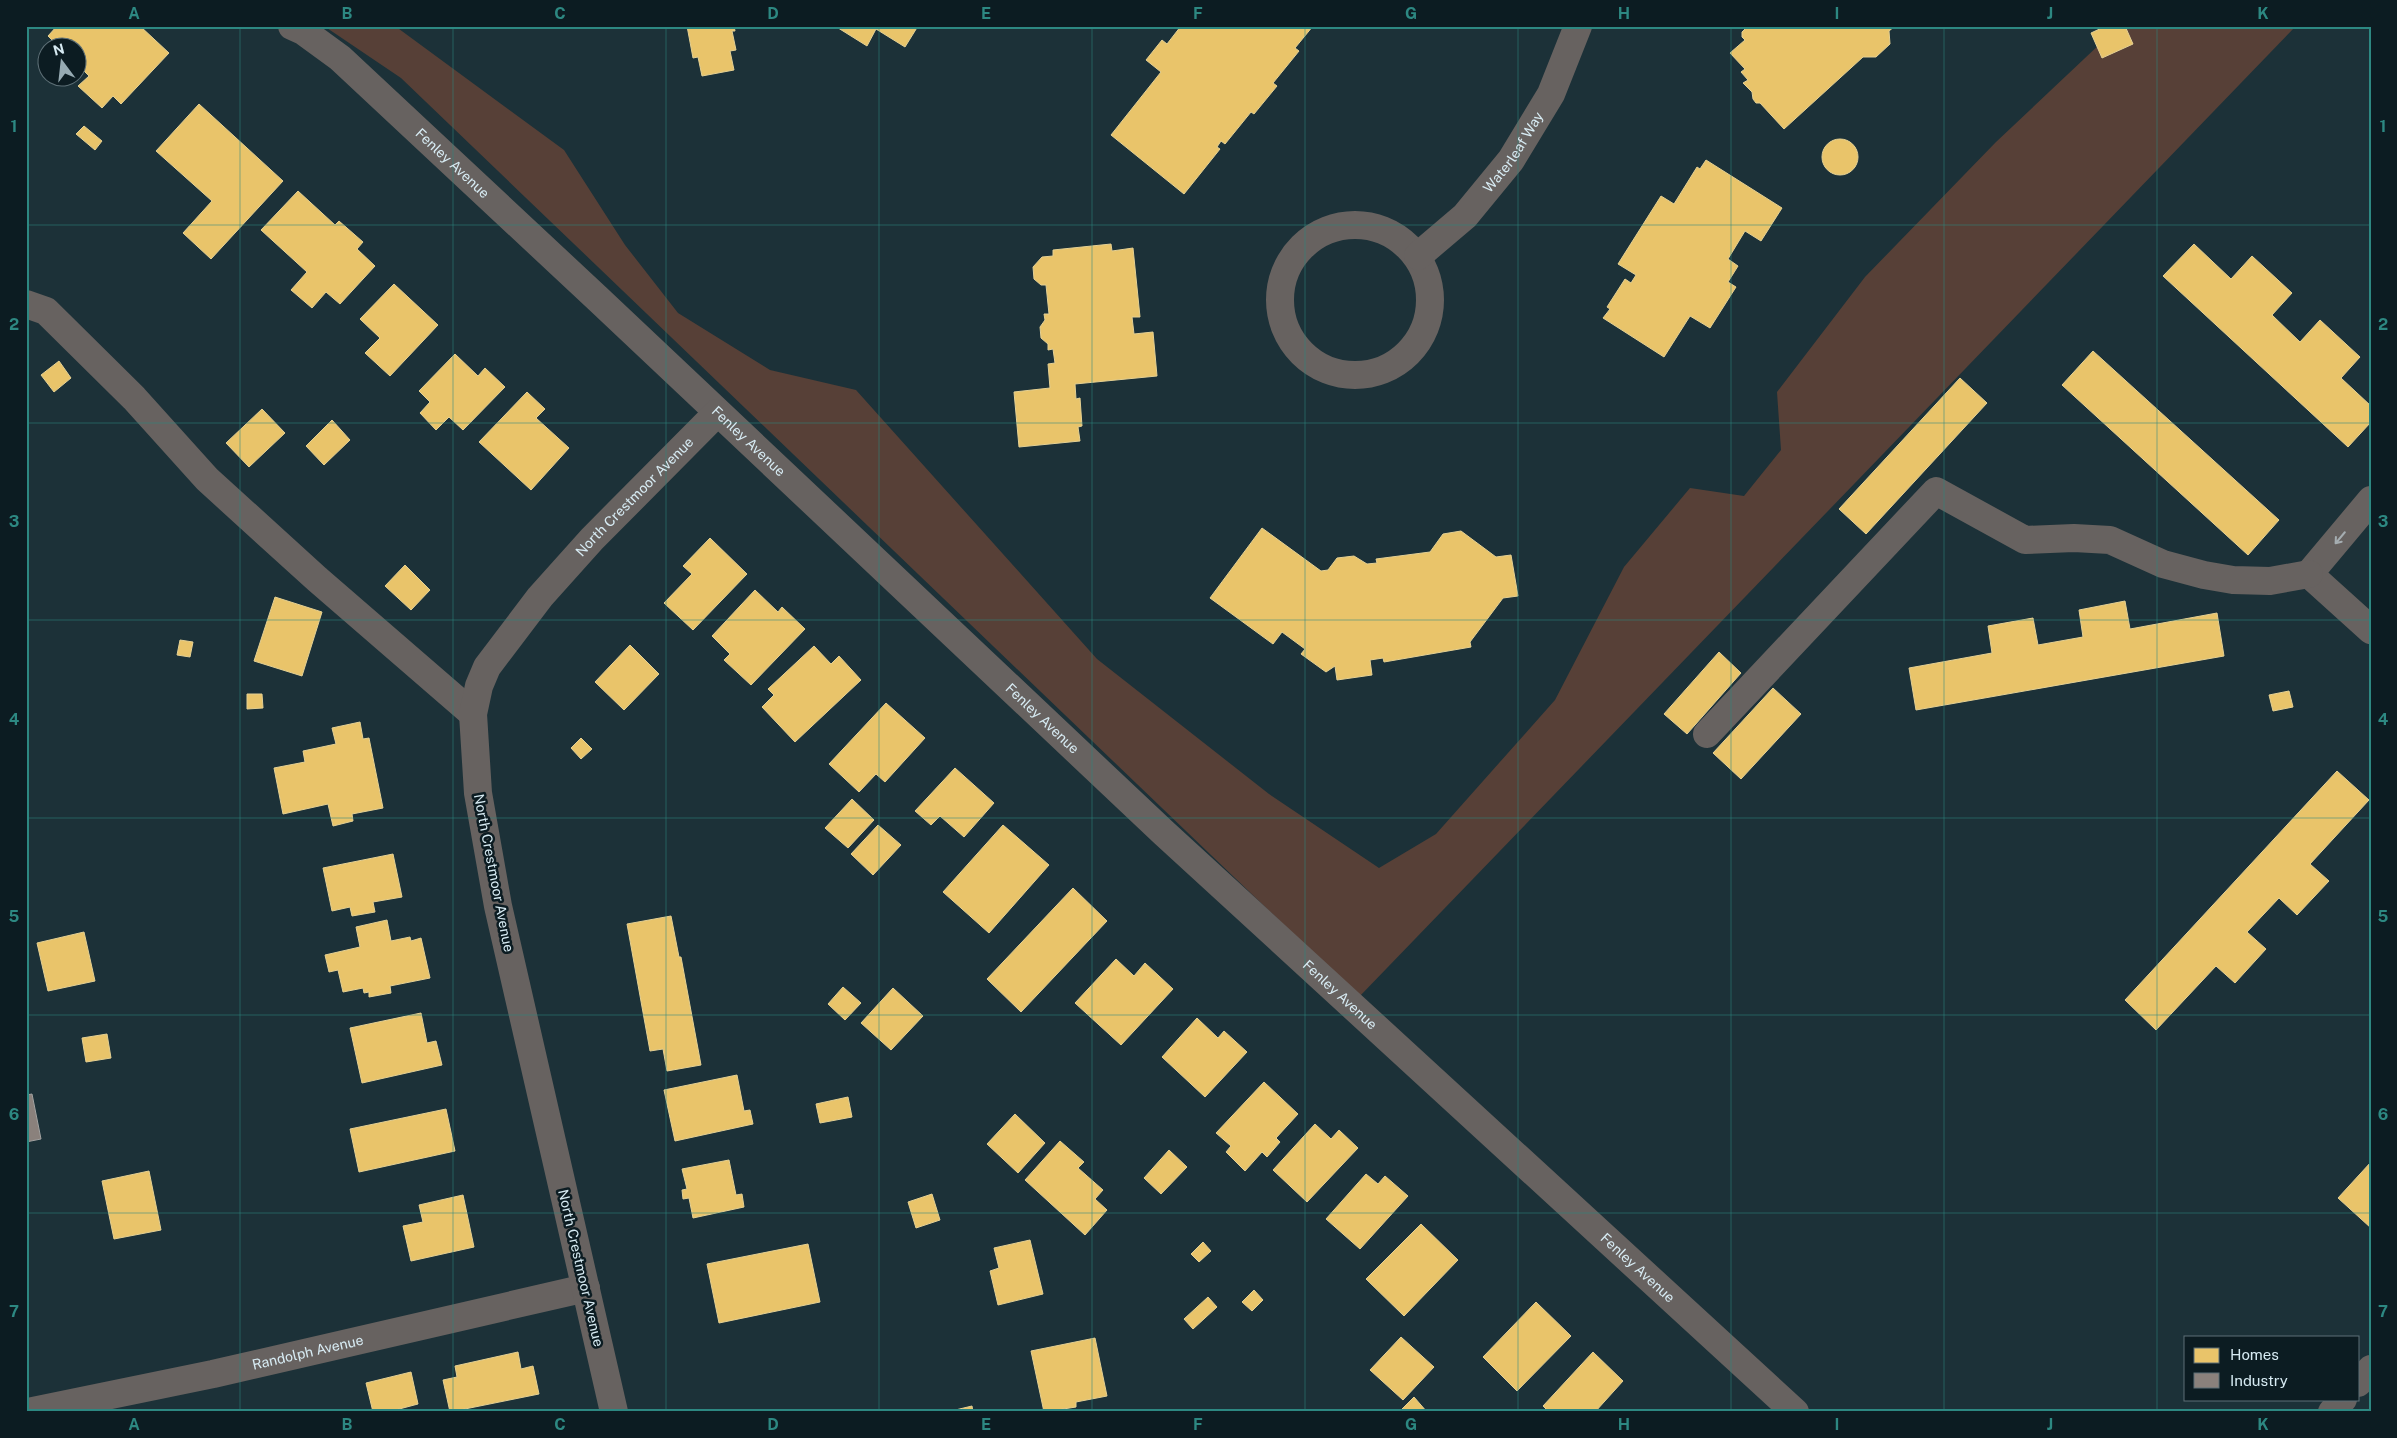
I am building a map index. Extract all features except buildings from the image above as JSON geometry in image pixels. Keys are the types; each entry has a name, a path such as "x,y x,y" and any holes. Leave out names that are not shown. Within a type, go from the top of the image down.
{"street":[{"name":"Fenley Avenue","path":"292,26 303,31 340,58 590,291 717,414 1164,833 1795,1412"},
{"name":"Waterleaf Way","path":"1418,256 1465,216 1511,160 1551,94 1578,26"},
{"path":"1368,225 1396,236 1418,256 1430,283 1431,313 1420,340 1400,362 1372,375 1343,376 1314,365 1293,345 1281,318 1280,288 1291,260 1311,239 1338,226 1368,225"},
{"path":"26,304 46,311 134,398 207,479 317,579 473,714"},
{"name":"North Crestmoor Avenue","path":"614,1412 498,906 478,793 473,714 479,686 487,667 540,597 592,539 717,414"},
{"path":"1706,734 1936,491 2025,540 2074,538 2110,540 2164,564 2204,576 2233,580 2270,581 2309,574 2371,500"},
{"path":"2309,574 2371,630"},
{"name":"Randolph Avenue","path":"28,1412 213,1374 586,1288"},
{"path":"2360,1381 2371,1369"},
{"path":"2332,1412 2342,1400"}],"shaded area":[{"path":"324,26 395,26 564,150 625,245 678,313 770,370 856,390 1097,659 1269,794 1379,868 1436,834 1555,700 1624,567 1690,488 1744,496 1781,450 1777,392 1865,277 1996,142 2119,26 2296,26 1359,997 401,78"}]}
